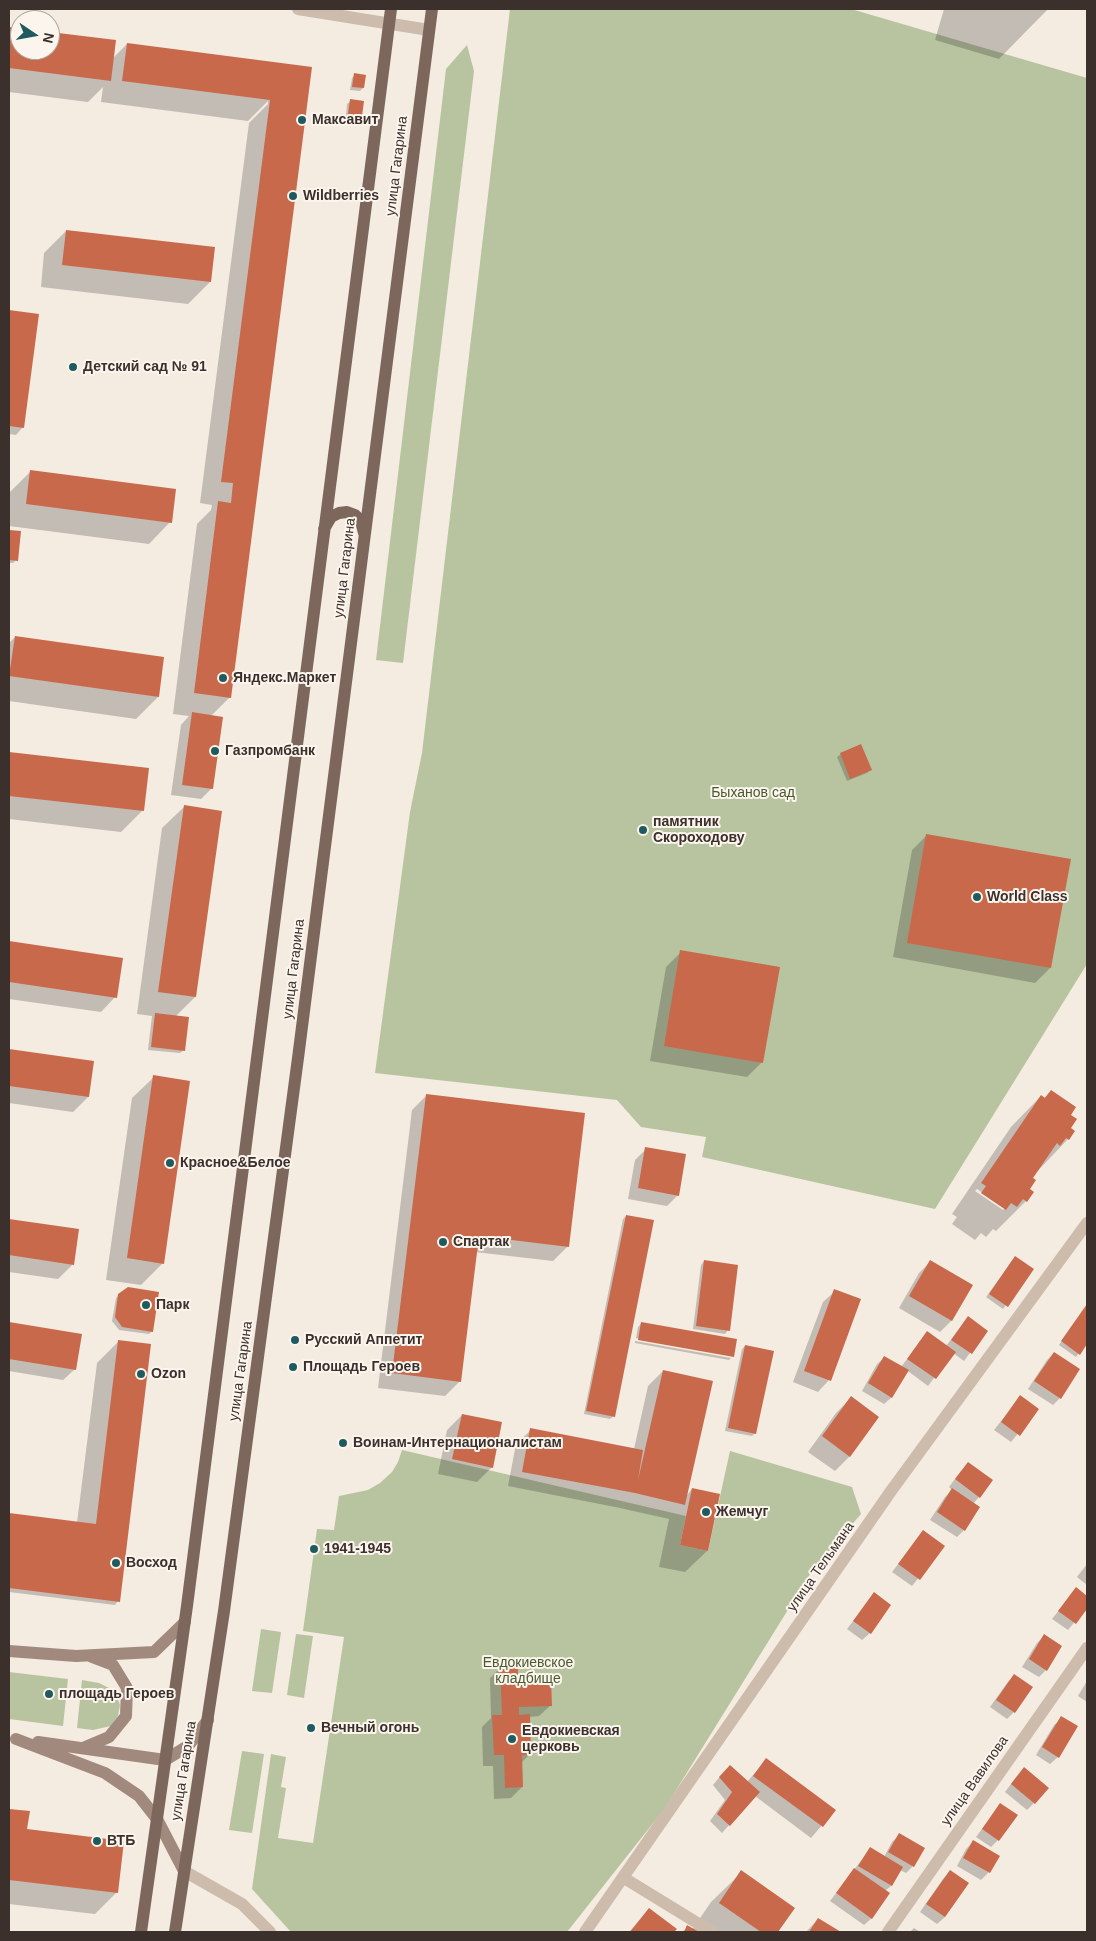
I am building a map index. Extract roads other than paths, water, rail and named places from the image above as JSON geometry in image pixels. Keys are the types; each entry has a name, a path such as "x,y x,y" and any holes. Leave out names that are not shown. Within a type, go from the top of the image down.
{"main road":[{"name":"улица Гагарина","path":"141,1932 185,1622 390,9"},
{"name":"улица Гагарина","path":"175,1932 208,1720 298,1058 432,9"},
{"path":"323,532 331,517 347,512 355,515 362,521 364,538"},
{"path":"9,1651 88,1655 154,1652 185,1622"},
{"path":"82,1748 109,1737 126,1716 127,1688 113,1665 88,1655"},
{"path":"12,1738 165,1760 188,1746 208,1720"},
{"path":"12,1738 105,1773 139,1796 157,1819 184,1871"}],"street":[{"path":"298,9 430,30"},
{"name":"улица Тельмана","path":"585,1932 891,1491 1087,1224"},
{"name":"улица Вавилова","path":"888,1932 1087,1648"},
{"path":"184,1871 242,1904 270,1932"},
{"path":"624,1878 712,1932"}],"place":[{"name":"Максавит","path":"302,120"},
{"name":"Wildberries","path":"293,196"},
{"name":"Детский сад № 91","path":"73,367"},
{"name":"Яндекс.Маркет","path":"223,678"},
{"name":"Газпромбанк","path":"215,751"},
{"name":"памятник Скороходову","path":"643,830"},
{"name":"World Class","path":"977,897"},
{"name":"Красное&Белое","path":"170,1163"},
{"name":"Спартак","path":"443,1242"},
{"name":"Парк","path":"146,1305"},
{"name":"Русский Аппетит","path":"295,1340"},
{"name":"Площадь Героев","path":"293,1367"},
{"name":"Ozon","path":"141,1374"},
{"name":"Воинам-Интернационалистам","path":"343,1443"},
{"name":"Жемчуг","path":"706,1512"},
{"name":"1941-1945","path":"314,1549"},
{"name":"Восход","path":"116,1563"},
{"name":"площадь Героев","path":"49,1694"},
{"name":"Вечный огонь","path":"311,1728"},
{"name":"Евдокиевская церковь","path":"512,1739"},
{"name":"ВТБ","path":"97,1841"}],"park label":[{"name":"Быханов сад","path":"753,793"},
{"name":"Евдокиевское кладбище","path":"528,1672"}]}
